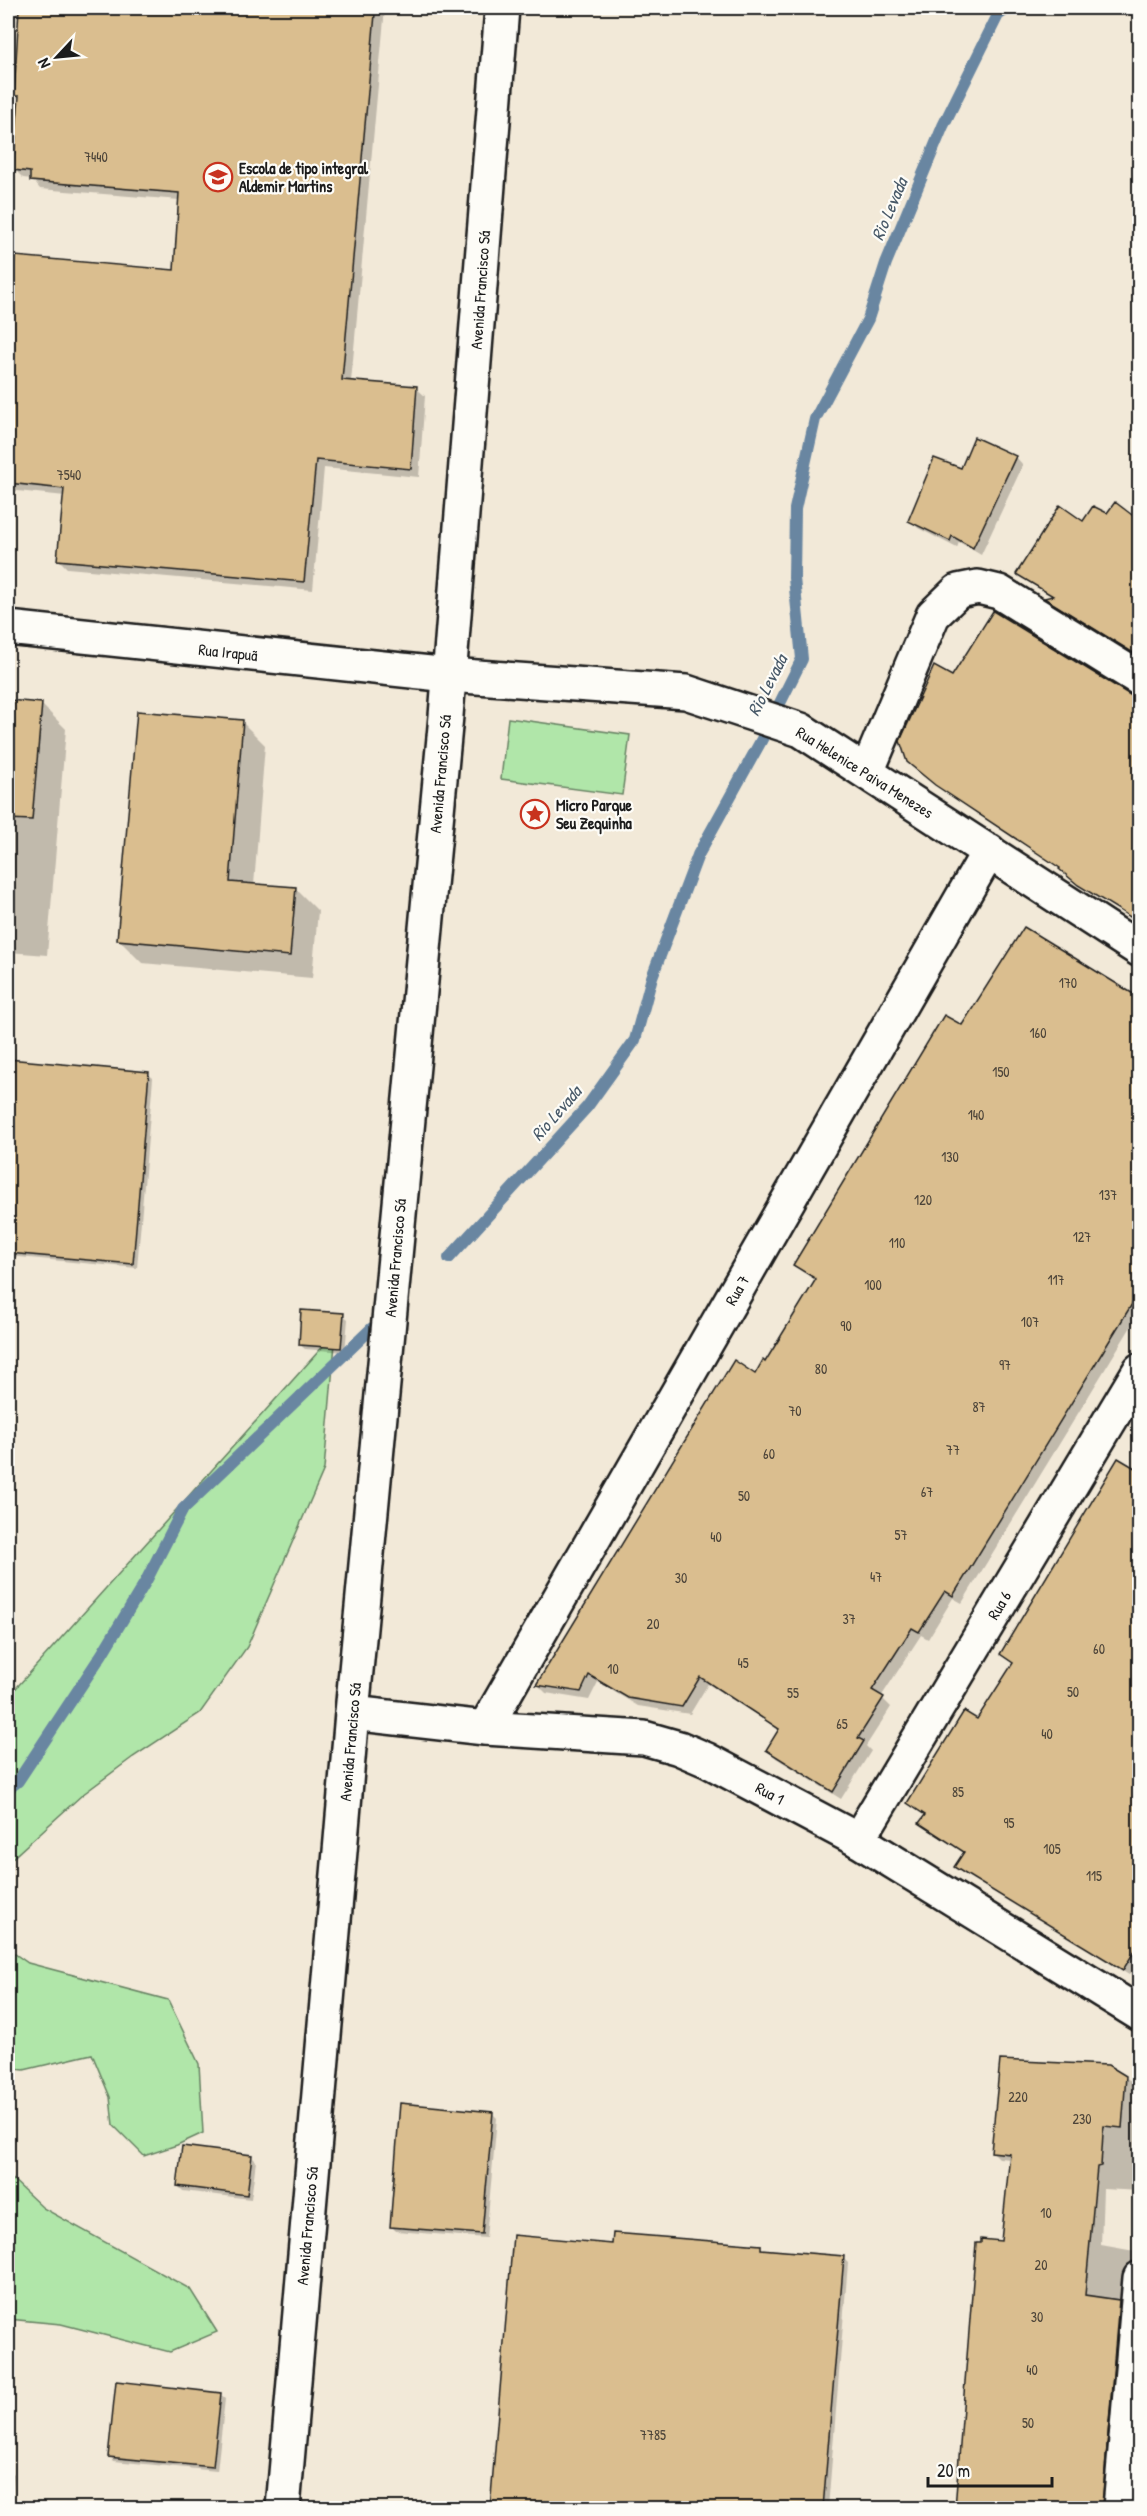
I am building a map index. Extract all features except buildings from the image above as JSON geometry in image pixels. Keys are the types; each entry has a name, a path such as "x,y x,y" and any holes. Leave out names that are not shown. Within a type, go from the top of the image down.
{"street":[{"name":"Avenida Francisco Sá","path":"283,2508 352,1713 449,675 502,8"},
{"path":"867,772 933,615 958,591 978,587 999,591 1140,679"},
{"name":"Rua Irapuã","path":"8,628 449,675"},
{"name":"Rua Helenice Paiva Menezes","path":"449,675 686,692 801,730 1140,950"},
{"name":"Rua 7","path":"485,1728 989,851"},
{"name":"Rua 6","path":"858,1840 1140,1370"},
{"name":"Rua 1","path":"352,1713 485,1728 644,1738 679,1748 707,1760 858,1840 1140,2014"},
{"path":"1120,2508 1140,2278"}],"green space":[{"path":"508,718 630,735 622,795 501,779"},
{"path":"336,1332 324,1469 247,1647 200,1713 133,1757 82,1795 8,1862 8,1697"},
{"path":"8,1949 28,1963 168,2000 199,2064 203,2133 144,2156 113,2125 110,2097 92,2054 24,2070 8,2068"},
{"path":"8,2175 43,2208 190,2289 217,2332 170,2352 61,2324 8,2319"}],"waterway":[{"name":"Rio Levada","path":"449,1258 587,1107 635,1040 652,977 698,855 761,741 802,659 794,578 795,509 815,419 868,319 886,263 943,126 998,15 1008,8"},
{"path":"8,1789 18,1781 102,1654 146,1581 183,1509 372,1328"}],"place":[{"name":"Escola de tipo integral Aldemir Martins","path":"218,177"},
{"name":"Micro Parque Seu Zequinha","path":"535,814"}]}
